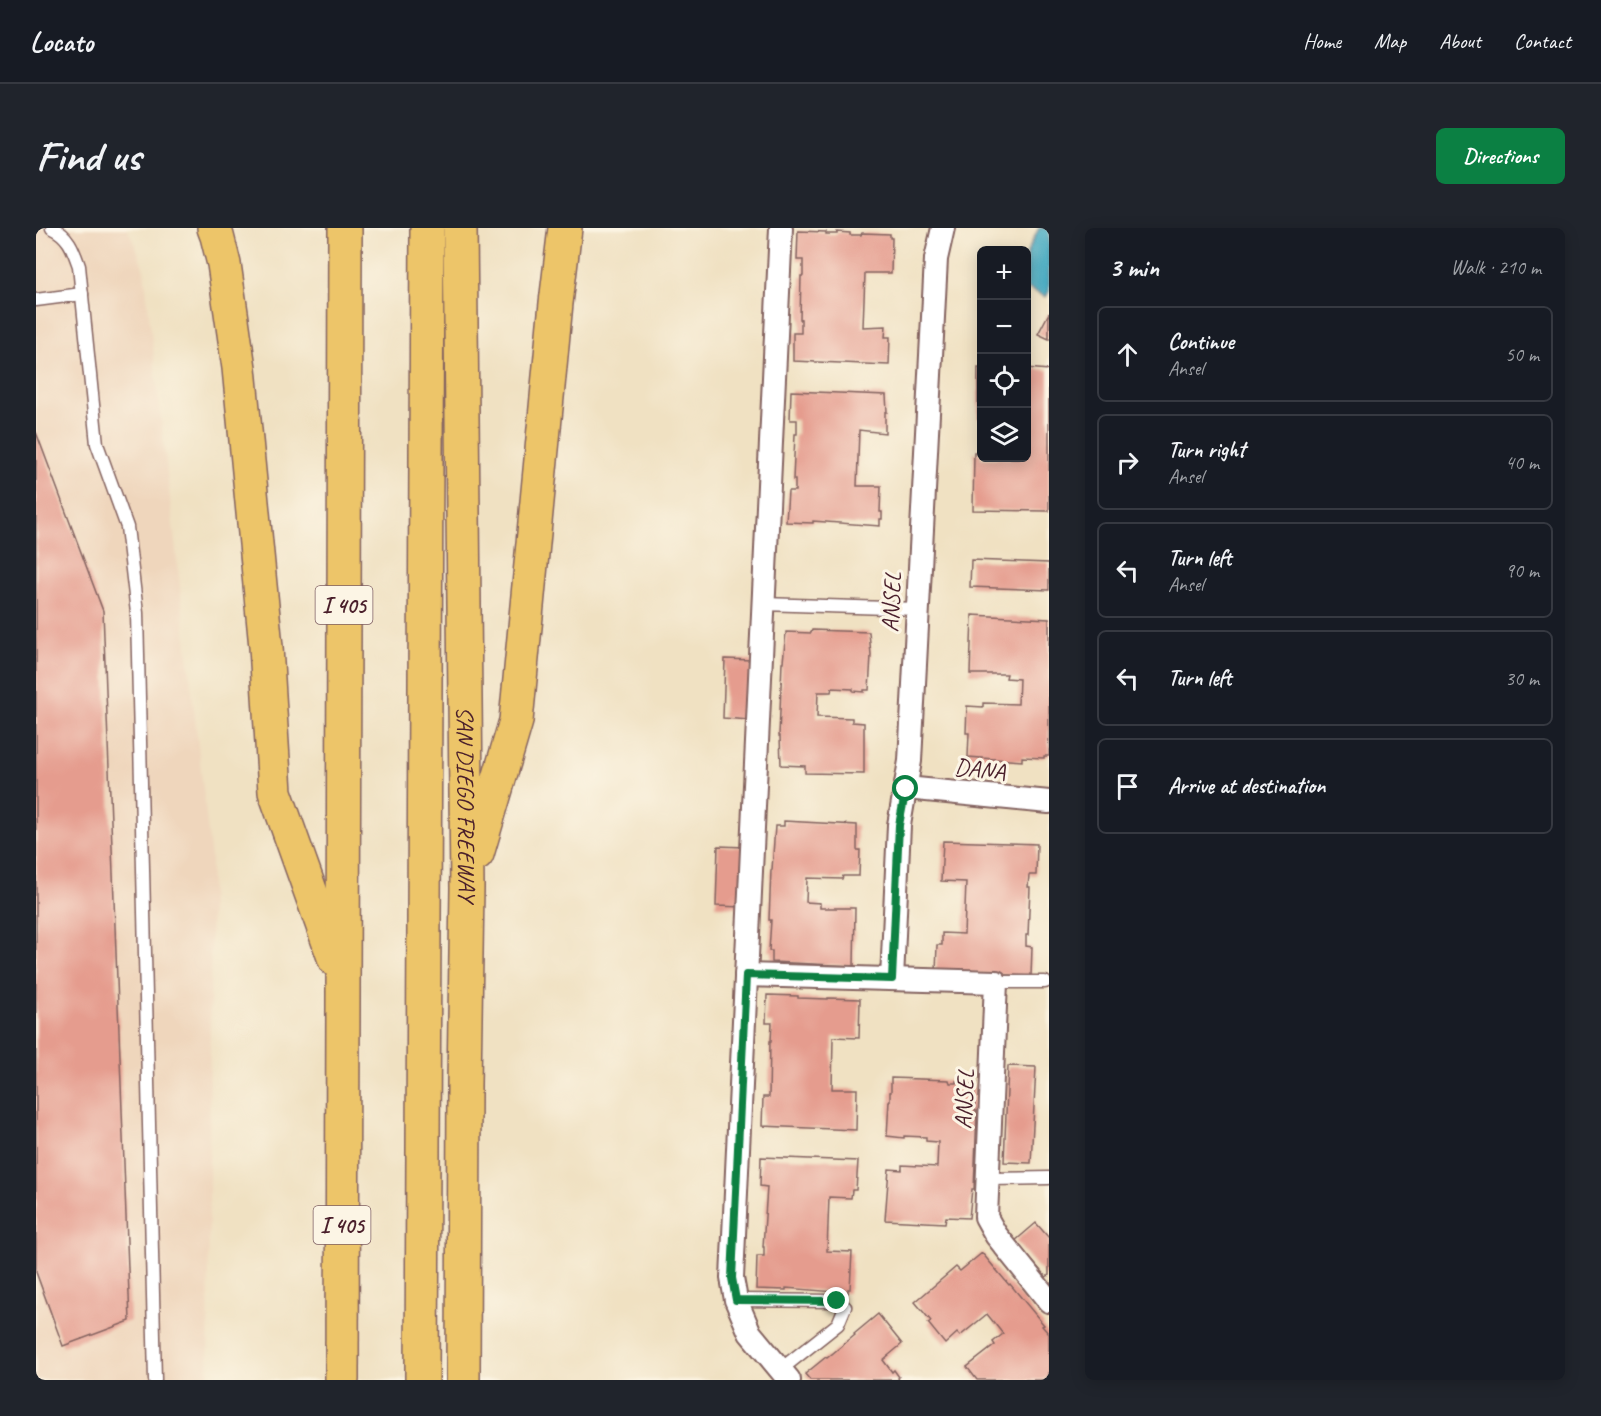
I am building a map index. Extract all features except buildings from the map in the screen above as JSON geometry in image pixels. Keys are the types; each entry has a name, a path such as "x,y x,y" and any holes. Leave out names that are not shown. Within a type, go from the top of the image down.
{"highway":[{"path":"214,228 224,264 239,368 266,647 275,792 342,982"},
{"name":"I 405","path":"342,1380 345,228"},
{"path":"422,1380 427,228"},
{"name":"SAN DIEGO FREEWAY","path":"460,228 467,888 463,1380"},
{"path":"467,888 516,721 554,314 565,228"}],"street":[{"path":"781,228 732,1278 736,1300 750,1333 785,1375"},
{"name":"ANSEL","path":"892,979 899,825 910,761 936,259 943,228"},
{"name":"DANA","path":"906,789 1049,802"},
{"path":"746,975 996,982"},
{"name":"ANSEL","path":"996,982 987,1217 996,1235 1049,1301"}],"lane":[{"path":"52,228 59,231 71,243 78,266 97,444 126,527 137,613 155,1380"},
{"path":"36,300 81,294"},
{"path":"763,604 918,609"},
{"path":"996,982 1045,982"},
{"path":"987,1179 1049,1178"},
{"path":"736,1300 837,1301 845,1307 838,1324 785,1375"}],"shaded area":[{"path":"36,228 127,228 144,270 211,859 208,1380 36,1380"}],"water":[{"path":"1039,228 1049,228 1049,291 1046,297 1031,290 1030,246"}],"route":[{"path":"837,1301 736,1300 732,1278 746,975 892,979 899,825 906,789"}]}
